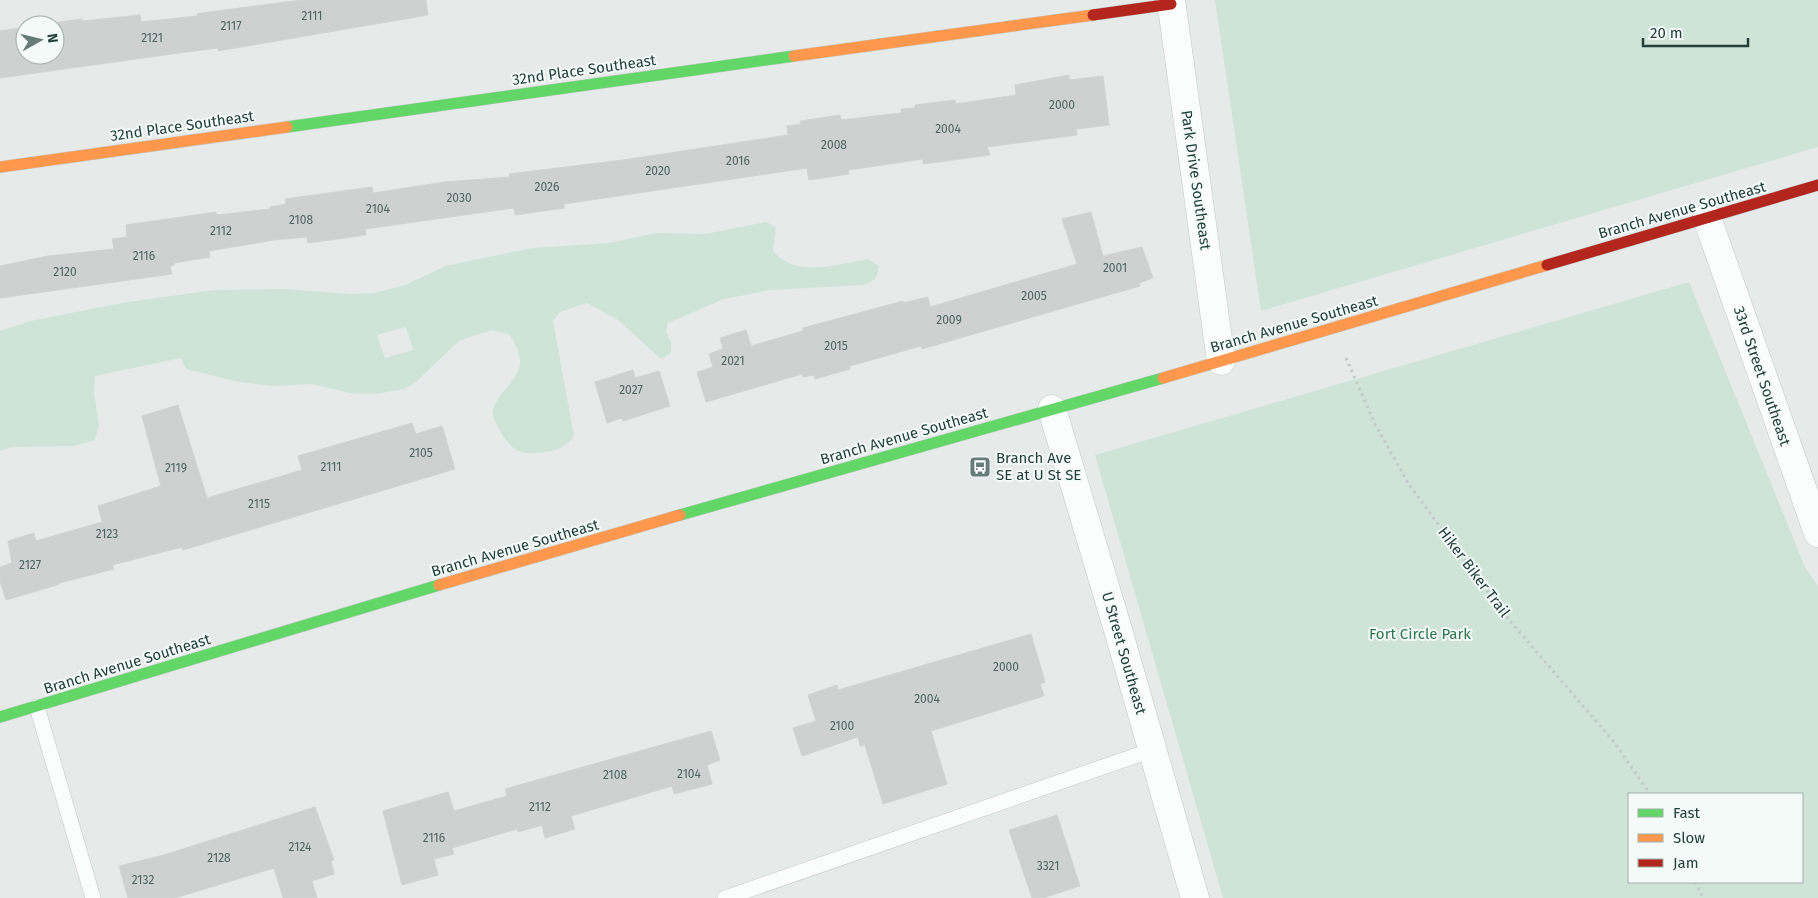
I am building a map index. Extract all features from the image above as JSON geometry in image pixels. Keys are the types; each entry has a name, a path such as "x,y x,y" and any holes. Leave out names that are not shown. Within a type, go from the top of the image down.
{"main road":[{"name":"32nd Place Southeast","path":"0,166 1171,2"},
{"name":"Branch Avenue Southeast","path":"0,717 513,563 1221,361 1818,185"}],"street":[{"name":"Park Drive Southeast","path":"1171,2 1221,361"},
{"name":"33rd Street Southeast","path":"1707,218 1818,533"},
{"name":"U Street Southeast","path":"1052,409 1195,898"}],"lane":[{"path":"37,707 93,898"},
{"path":"725,898 1152,750"}],"path":[{"name":"Hiker Biker Trail","path":"1334,327 1365,403 1408,483 1506,615 1614,742 1649,793"},
{"path":"1696,883 1703,898"}],"green space":[{"path":"1215,0 1818,0 1818,147 1261,311"},
{"path":"766,222 776,227 773,251 782,260 793,265 805,267 830,266 868,259 879,266 873,281 862,285 770,290 724,299 668,323 666,332 671,342 671,353 661,359 618,320 587,303 560,312 553,321 574,436 568,443 550,451 530,453 518,451 508,442 494,419 493,410 495,404 518,371 520,357 510,335 492,330 459,341 416,382 404,389 376,394 350,393 312,384 272,386 234,381 186,369 181,358 95,376 94,393 99,425 95,440 73,446 13,447 0,451 0,331 31,321 122,303 214,290 284,289 351,294 374,293 406,285 445,266 533,248 608,243 657,233 705,234","holes":["406,327 413,350 385,358 377,335"]},
{"name":"Fort Circle Park","path":"1689,282 1805,567 1818,586 1818,898 1223,898 1095,455"}],"building":[{"path":"301,0 426,0 428,15 218,51 218,48 0,78 0,31 15,29 15,65 65,65 65,21 140,15 141,22 198,16 197,14"},
{"path":"1069,75 1069,80 1103,76 1109,125 1076,129 1077,135 987,147 990,155 923,164 923,159 848,170 849,174 809,180 807,168 564,204 564,208 515,215 514,208 365,229 366,235 308,243 307,237 274,240 209,251 210,257 174,263 174,265 170,266 172,274 0,298 0,266 48,256 114,249 112,239 127,237 126,225 216,212 217,215 270,209 270,207 286,204 285,199 372,187 373,193 445,182 510,177 509,174 623,160 788,135 787,126 801,124 800,121 840,115 841,120 901,113 901,109 915,108 915,105 955,100 956,104 1016,95 1015,85"},
{"path":"1091,212 1103,256 1142,247 1153,278 1139,283 1140,286 922,349 921,346 850,366 850,369 815,379 814,375 803,377 802,374 706,402 697,372 713,367 709,354 723,349 720,338 746,330 751,346 803,331 803,328 903,301 903,303 928,297 930,307 1077,264 1062,219"},
{"path":"633,370 635,378 659,371 670,406 623,421 622,418 607,423 595,382"},
{"path":"178,405 207,498 302,470 298,456 412,423 416,434 442,426 455,469 183,550 182,547 112,565 114,569 59,583 6,600 0,581 0,567 12,563 8,541 34,533 36,541 102,522 98,506 161,486 142,416"},
{"path":"1031,634 1045,682 1040,684 1044,696 931,731 947,784 883,804 865,745 860,746 858,737 802,756 793,728 816,721 808,695 837,685 838,690"},
{"path":"711,731 720,760 707,765 712,784 674,794 672,786 571,816 575,829 545,838 542,825 518,832 517,829 452,848 454,854 434,859 438,875 402,885 383,811 448,792 454,811 507,796 505,789"},
{"path":"315,807 334,860 331,861 334,874 312,881 317,898 283,898 274,868 175,898 128,898 119,866 164,855"},
{"path":"1057,815 1080,886 1043,898 1032,898 1009,830"}],"traffic: fast":[{"path":"287,127 794,56"},
{"path":"680,515 1163,378"},
{"path":"0,717 439,585"}],"traffic: slow":[{"path":"794,56 1093,15"},
{"path":"0,167 287,127"},
{"path":"1163,378 1547,265"},
{"path":"439,585 680,515"}],"traffic: jam":[{"path":"1093,15 1171,4"},
{"path":"1547,265 1818,185"}],"place":[{"name":"Branch Ave SE at U St SE","path":"980,467"}]}
